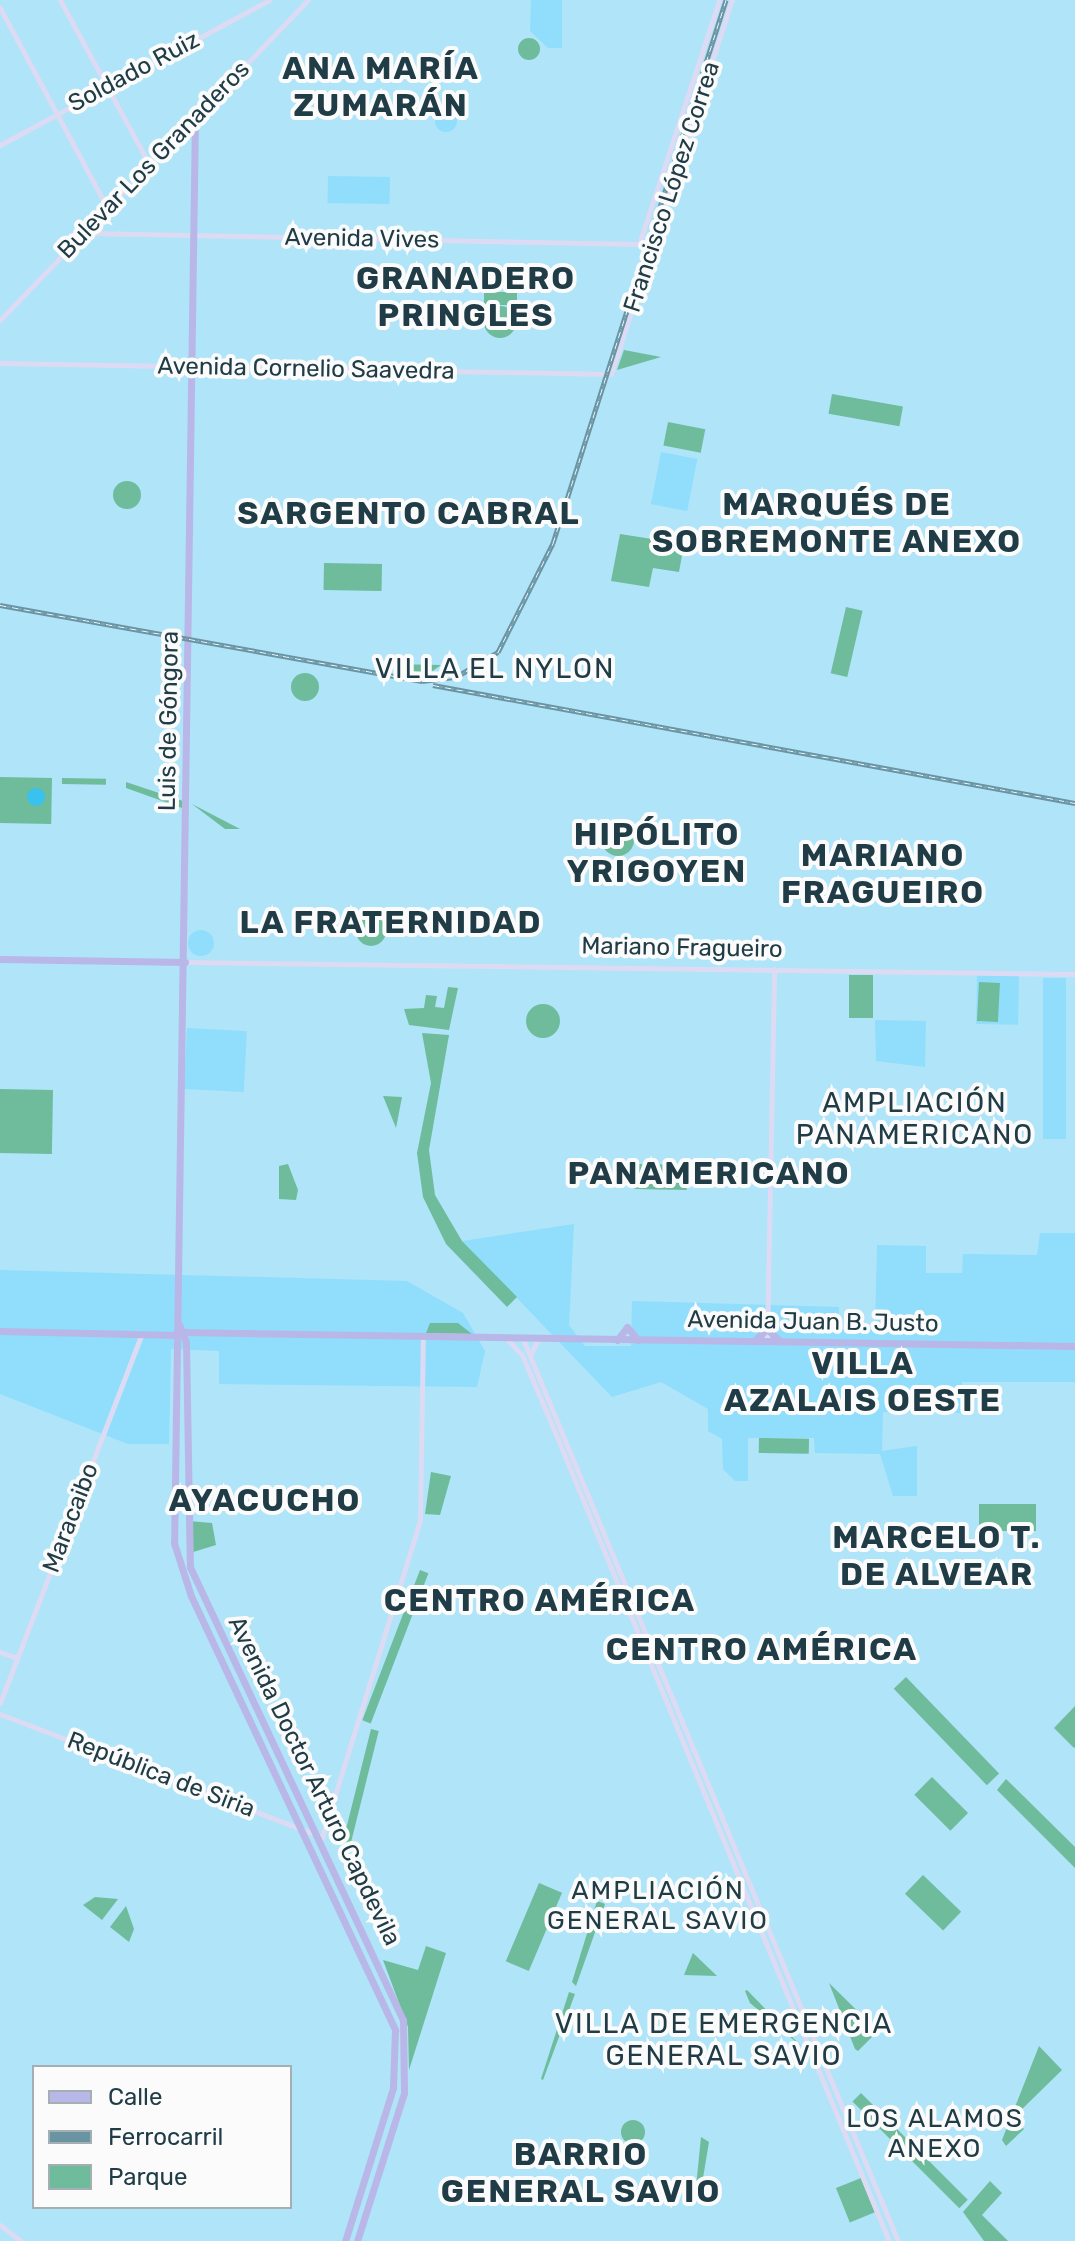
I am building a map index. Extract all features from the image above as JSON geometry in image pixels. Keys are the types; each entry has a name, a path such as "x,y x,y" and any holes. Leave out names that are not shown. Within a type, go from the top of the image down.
{"main road":[{"path":"60,0 150,166"},
{"name":"Soldado Ruiz","path":"0,145 269,0"},
{"name":"Bulevar Los Granaderos","path":"0,320 308,0"},
{"name":"Francisco López Correa","path":"639,244 719,0"},
{"name":"Francisco López Correa","path":"611,374 732,0"},
{"path":"0,8 108,209"},
{"name":"Luis de Góngora","path":"179,1332 195,118"},
{"name":"Avenida Vives","path":"86,233 639,244"},
{"name":"Avenida Cornelio Saavedra","path":"0,363 611,374"},
{"name":"Mariano Fragueiro","path":"0,959 1075,974"},
{"path":"767,1341 774,969"},
{"path":"617,1340 627,1327 638,1340"},
{"path":"754,1341 767,1329"},
{"path":"767,1329 780,1341"},
{"name":"Avenida Juan B. Justo","path":"0,1331 551,1338"},
{"name":"Avenida Doctor Arturo Capdevila","path":"179,1332 175,1551 384,1997 397,2041 393,2088 345,2241"},
{"name":"Avenida Doctor Arturo Capdevila","path":"179,1332 187,1559 395,1995 407,2045 404,2093 357,2241"},
{"name":"Maracaibo","path":"0,1703 142,1333"},
{"path":"878,1343 880,1333"},
{"path":"318,1859 322,1837 420,1521 423,1337"},
{"name":"Avenida Juan B. Justo","path":"423,1337 1075,1346"},
{"path":"522,1338 898,2241"},
{"path":"507,1339 522,1355 568,1462 889,2241"},
{"path":"530,1356 538,1340"},
{"path":"0,1652 17,1658"},
{"name":"República de Siria","path":"0,1714 322,1837"},
{"path":"0,2225 21,2241"}],"shaded area":[{"path":"531,0 562,0 562,48 548,48 530,31"},
{"path":"446,110 454,113 457,121 454,129 446,132 438,129 435,121 438,113"},
{"path":"328,176 390,177 390,204 328,203"},
{"path":"661,452 697,459 687,511 651,504"},
{"path":"36,788 45,797 36,806 27,797"},
{"path":"201,930 210,934 214,943 210,952 201,956 192,952 188,943 192,934"},
{"path":"977,975 1019,976 1018,1025 976,1024"},
{"path":"1043,978 1066,978 1066,1139 1043,1139"},
{"path":"875,1020 926,1021 925,1067 876,1061"},
{"path":"187,1028 247,1031 244,1092 184,1089"},
{"path":"574,1224 569,1325 585,1346 631,1346 632,1301 839,1307 839,1329 875,1329 877,1245 926,1246 926,1273 962,1273 963,1254 1037,1255 1040,1233 1075,1233 1075,1382 962,1382 961,1413 883,1412 882,1451 917,1446 917,1496 893,1496 880,1454 815,1453 814,1438 748,1438 748,1481 735,1481 723,1469 722,1439 708,1431 708,1409 661,1382 612,1397 462,1241"},
{"path":"0,1270 407,1281 463,1313 485,1351 477,1387 219,1384 219,1351 171,1349 169,1444 128,1444 0,1394"}],"green space":[{"path":"529,38 537,41 540,49 537,57 529,60 521,57 518,49 521,41"},
{"path":"484,292 517,292 517,305 484,305"},
{"path":"500,306 511,311 516,322 511,333 500,338 489,333 484,322 489,311"},
{"path":"624,350 661,357 617,370"},
{"path":"832,394 903,407 899,426 829,414"},
{"path":"668,422 705,429 701,453 663,446"},
{"path":"127,481 137,485 141,495 137,505 127,509 117,505 113,495 117,485"},
{"path":"620,534 684,544 679,572 653,568 649,587 611,581"},
{"path":"324,563 382,564 382,591 324,590"},
{"path":"846,607 863,611 847,677 831,673"},
{"path":"389,664 441,665 427,675"},
{"path":"305,673 315,677 319,687 315,697 305,701 295,697 291,687 295,677"},
{"path":"0,777 52,778 51,824 0,823"},
{"path":"62,778 106,779 106,785 62,784"},
{"path":"126,782 183,801 182,808 126,788"},
{"path":"192,804 240,829 225,829"},
{"path":"618,824 629,829 634,840 629,851 618,856 607,851 602,840 607,829"},
{"path":"371,916 377,917 385,925 385,937 377,945 371,946 365,945 357,937 356,931 357,925 365,917"},
{"path":"849,975 873,975 873,1018 849,1018"},
{"path":"979,982 1000,983 998,1022 977,1021"},
{"path":"448,987 458,988 449,1030 409,1025 404,1009 424,1008 426,995 437,996 435,1007 444,1008"},
{"path":"543,1004 555,1009 560,1021 555,1033 543,1038 531,1033 526,1021 531,1009"},
{"path":"422,1033 449,1035 429,1150 435,1195 462,1241 517,1297 507,1307 446,1244 423,1197 417,1153 431,1083"},
{"path":"0,1089 53,1090 52,1154 0,1153"},
{"path":"383,1096 402,1097 396,1128"},
{"path":"288,1164 298,1190 296,1200 279,1199 279,1166"},
{"path":"635,1164 687,1165 687,1190 635,1189"},
{"path":"430,1323 458,1323 472,1334 426,1333"},
{"path":"759,1438 809,1439 809,1454 759,1453"},
{"path":"431,1472 451,1476 440,1515 425,1514"},
{"path":"979,1504 1036,1504 1036,1531 979,1531"},
{"path":"189,1521 212,1523 216,1545 190,1553"},
{"path":"420,1570 428,1573 371,1724 362,1720"},
{"path":"906,1677 999,1773 987,1785 894,1689"},
{"path":"1075,1706 1075,1747 1074,1748 1054,1728"},
{"path":"371,1729 379,1731 351,1843 343,1842"},
{"path":"932,1777 968,1813 950,1831 914,1795"},
{"path":"1006,1779 1075,1847 1075,1868 997,1790"},
{"path":"923,1875 961,1912 943,1931 905,1894"},
{"path":"539,1883 562,1893 529,1971 506,1961"},
{"path":"95,1897 118,1899 102,1920 83,1905"},
{"path":"597,1901 605,1904 576,1986 572,1982"},
{"path":"126,1906 134,1929 129,1942 110,1927"},
{"path":"426,1946 446,1953 409,2070 408,2027 383,1960 418,1970"},
{"path":"693,1953 716,1975 717,1976 684,1975"},
{"path":"829,1983 878,2031 858,2051 855,2049"},
{"path":"747,1990 802,2047 750,2003"},
{"path":"569,1992 575,1994 543,2080 541,2079"},
{"path":"1039,2046 1062,2070 1013,2118 1024,2129 1006,2146 1002,2140"},
{"path":"861,2093 968,2200 959,2208 853,2101"},
{"path":"633,2120 642,2123 645,2132 642,2141 633,2144 624,2141 621,2132 624,2123"},
{"path":"701,2137 709,2142 701,2190 696,2187"},
{"path":"861,2178 875,2212 850,2222 836,2188"},
{"path":"990,2181 1002,2193 982,2215 1008,2241 984,2241 963,2212"}],"railway":[{"path":"0,605 422,681 456,677 498,652 553,543 726,0"},
{"path":"433,685 1075,803"}],"district":[{"name":"ANA MARÍA ZUMARÁN","path":"381,88"},
{"name":"GRANADERO PRINGLES","path":"466,298"},
{"name":"SARGENTO CABRAL","path":"409,513"},
{"name":"MARQUÉS DE SOBREMONTE ANEXO","path":"837,524"},
{"name":"VILLA EL NYLON","path":"495,669"},
{"name":"HIPÓLITO YRIGOYEN","path":"657,854"},
{"name":"MARIANO FRAGUEIRO","path":"883,874"},
{"name":"LA FRATERNIDAD","path":"391,922"},
{"name":"AMPLIACIÓN PANAMERICANO","path":"915,1119"},
{"name":"PANAMERICANO","path":"709,1173"},
{"name":"VILLA AZALAIS OESTE","path":"863,1382"},
{"name":"AYACUCHO","path":"265,1500"},
{"name":"MARCELO T. DE ALVEAR","path":"937,1556"},
{"name":"CENTRO AMÉRICA","path":"540,1600"},
{"name":"CENTRO AMÉRICA","path":"762,1649"},
{"name":"AMPLIACIÓN GENERAL SAVIO","path":"658,1906"},
{"name":"VILLA DE EMERGENCIA GENERAL SAVIO","path":"724,2040"},
{"name":"LOS ALAMOS ANEXO","path":"935,2134"},
{"name":"BARRIO GENERAL SAVIO","path":"581,2174"}]}
